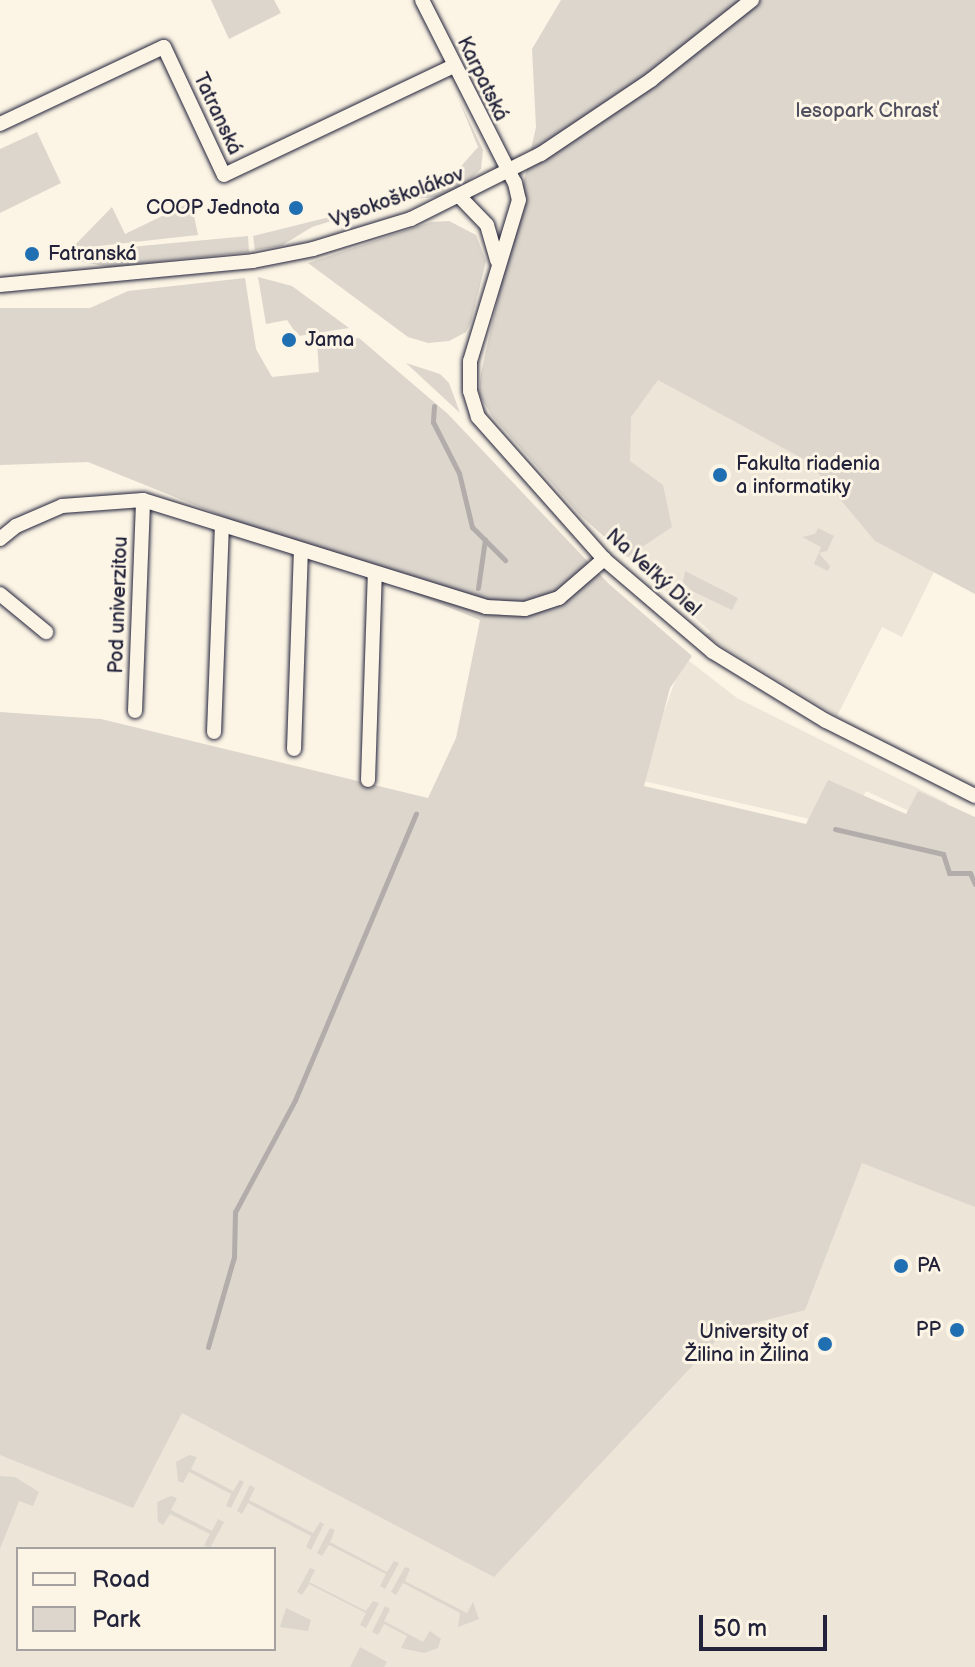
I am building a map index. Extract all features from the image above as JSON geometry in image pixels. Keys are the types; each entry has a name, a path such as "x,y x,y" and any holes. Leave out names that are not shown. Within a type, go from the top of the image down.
{"street":[{"name":"Karpatská","path":"422,0 509,174"},
{"name":"Vysokoškolákov","path":"0,285 193,270 280,256 347,239 461,198 509,174 594,120 752,0"},
{"name":"Tatranská","path":"0,124 164,47 224,175 454,66"},
{"name":"Na Veľký Diel","path":"509,174 519,200 497,262 470,361 473,405 494,439 604,559 683,628 748,676 826,721 975,796"},
{"path":"461,198 487,225 497,262"},
{"path":"0,539 27,520 62,506 143,500 486,607 525,609 559,598 604,559"},
{"name":"Pod univerzitou","path":"135,711 143,500"},
{"path":"214,732 222,525"},
{"path":"294,749 301,551"},
{"path":"368,780 375,574"},
{"path":"0,594 46,632"}],"shaded area":[{"path":"663,348 966,507 902,637 882,627 837,716 704,635 711,632 580,513"},
{"path":"684,657 737,698 947,803 937,824 866,791 849,828 639,780"},
{"name":"University of Žilina in Žilina","path":"801,1094 975,1207 975,1667 0,1667 0,1403 214,1276"}],"green space":[{"path":"211,0 274,0 281,13 229,39"},
{"name":"lesopark Chrasť","path":"561,0 975,0 975,594 875,541 809,462 658,380 631,417 630,461 663,485 672,527 627,557 580,515 492,416 479,394 481,373 536,127 532,49"},
{"path":"459,100 483,150 481,169 465,185 438,197 399,200 312,227 281,246 255,250 253,236 374,206 456,172 478,147"},
{"path":"37,132 61,183 0,213 0,149"},
{"path":"191,202 198,235 71,249 112,207 125,234"},
{"path":"449,221 476,235 486,261 471,322 466,332 449,341 428,343 408,337 308,263 431,222"},
{"path":"248,236 249,252 109,267 78,261 77,252"},
{"path":"258,277 292,286 349,328 298,336 287,320 266,324"},
{"path":"245,278 256,349 272,377 319,372 317,343 359,338 448,414 609,584 692,656 670,688 644,786 806,824 828,780 906,814 918,791 975,817 975,1207 862,1163 805,1310 726,1330 494,1577 182,1413 133,1508 0,1455 0,712 101,719 428,798 456,738 480,620 88,462 0,465 0,308 90,308 128,291"},
{"path":"406,363 440,374 449,383 460,413"},
{"path":"818,528 834,536 827,551 819,553 830,566 828,571 814,564 821,547 802,537 815,534"},
{"path":"685,571 738,598 732,610 692,591 683,582"},
{"path":"189,1455 197,1457 191,1469 233,1491 240,1480 244,1482 231,1508 226,1506 231,1494 189,1472 183,1483 178,1481 176,1462"},
{"path":"0,1476 15,1477 39,1492 33,1506 19,1501 0,1549"},
{"path":"250,1485 255,1488 249,1500 313,1533 320,1522 324,1524 311,1550 306,1547 311,1536 248,1503 242,1514 237,1511"},
{"path":"171,1496 177,1498 171,1510 212,1531 218,1519 224,1522 211,1547 204,1545 210,1534 170,1514 163,1525 158,1522 157,1502"},
{"path":"330,1528 335,1530 330,1542 387,1572 394,1561 399,1563 385,1589 380,1586 386,1574 329,1545 322,1556 317,1553"},
{"path":"405,1567 410,1569 405,1581 467,1613 473,1602 479,1619 458,1627 460,1613 403,1583 396,1595 391,1592"},
{"path":"310,1568 315,1570 309,1582 366,1611 373,1601 379,1603 366,1628 360,1625 366,1613 309,1584 302,1595 297,1592"},
{"path":"385,1606 390,1609 384,1621 423,1642 430,1631 441,1639 438,1648 424,1653 401,1648 407,1636 384,1624 378,1635 372,1632"},
{"path":"286,1608 311,1620 308,1631 280,1627"},
{"path":"360,1647 387,1662 384,1667 350,1667"}],"waterway":[{"path":"434,406 433,422 459,473 472,527 505,560"},
{"path":"478,588 485,539"},
{"path":"208,1347 234,1257 235,1212 295,1100 416,814"},
{"path":"835,829 943,854 949,873 970,873 975,884"}],"place":[{"name":"COOP Jednota","path":"296,208"},
{"name":"Fatranská","path":"32,254"},
{"name":"Jama","path":"289,340"},
{"name":"Fakulta riadenia a informatiky","path":"720,475"},
{"name":"PA","path":"901,1266"},
{"name":"PP","path":"957,1330"},
{"name":"University of Žilina in Žilina","path":"825,1344"}]}
